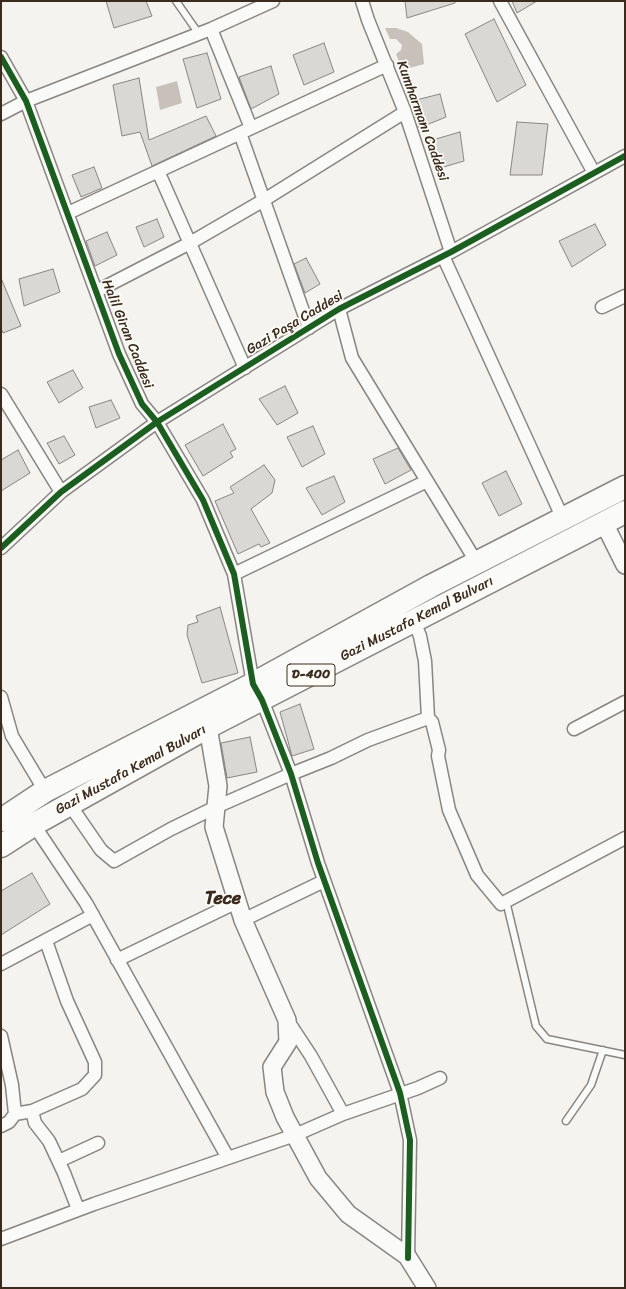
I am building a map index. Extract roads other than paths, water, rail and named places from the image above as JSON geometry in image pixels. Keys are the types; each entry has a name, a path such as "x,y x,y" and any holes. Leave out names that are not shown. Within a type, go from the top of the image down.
{"highway":[{"name":"Gazi Mustafa Kemal Bulvarı","path":"1,846 34,825 208,727 257,692 477,563 625,487"},
{"name":"Gazi Mustafa Kemal Bulvarı","path":"1,820 45,791 257,692 414,621 625,512"}],"street":[{"path":"1,114 26,101 212,29 273,1"},
{"name":"Kumharmanı Caddesi","path":"362,1 368,20 405,112 447,254 563,519"},
{"path":"500,1 594,173"},
{"path":"212,29 246,131 264,200 309,328"},
{"name":"Halil Giran Caddesi","path":"1,57 26,101 96,292 120,354 142,404 157,422 203,500 234,574 257,692 291,774 324,881 400,1094 410,1140 408,1258"},
{"path":"68,213 387,65"},
{"path":"96,292 190,242 264,200 405,112"},
{"name":"Gazi Paşa Caddesi","path":"1,548 61,492 157,422 339,309 447,254 625,156"},
{"path":"158,171 246,368"},
{"path":"602,307 625,296"},
{"path":"339,309 352,358 477,563"},
{"path":"1,394 61,492"},
{"path":"234,574 427,481"},
{"path":"604,523 625,565"},
{"path":"414,621 420,636 425,661 428,718 432,722 439,750 449,810 477,875 501,904 625,838"},
{"path":"1,697 12,736 45,791"},
{"path":"574,729 625,702"},
{"path":"70,805 101,850 114,861 171,828 216,807 331,758 368,740 428,718"},
{"path":"208,727 218,786 214,827 243,920 287,1020 311,1056 343,1114"},
{"path":"34,825 93,915 228,1158"},
{"path":"243,920 324,881"},
{"path":"117,960 237,902"},
{"path":"1,964 93,915"},
{"path":"15,1114 32,1111 82,1089 96,1075 95,1062 67,1000 46,941"},
{"path":"287,1020 288,1042 272,1067 275,1092 295,1135 318,1178 348,1214 408,1258 427,1288"},
{"path":"1,1036 12,1085 15,1114 9,1122 1,1126"},
{"path":"1,1239 78,1209 295,1135 343,1114 440,1078"},
{"path":"32,1111 35,1123 49,1141 59,1161 78,1209"},
{"path":"59,1161 98,1143"}],"lane":[{"path":"176,1 199,34"},
{"path":"506,901 536,1026 547,1039 625,1055"},
{"path":"566,1121 591,1085 603,1050"}],"district":[{"name":"Tece","path":"223,899"}]}
